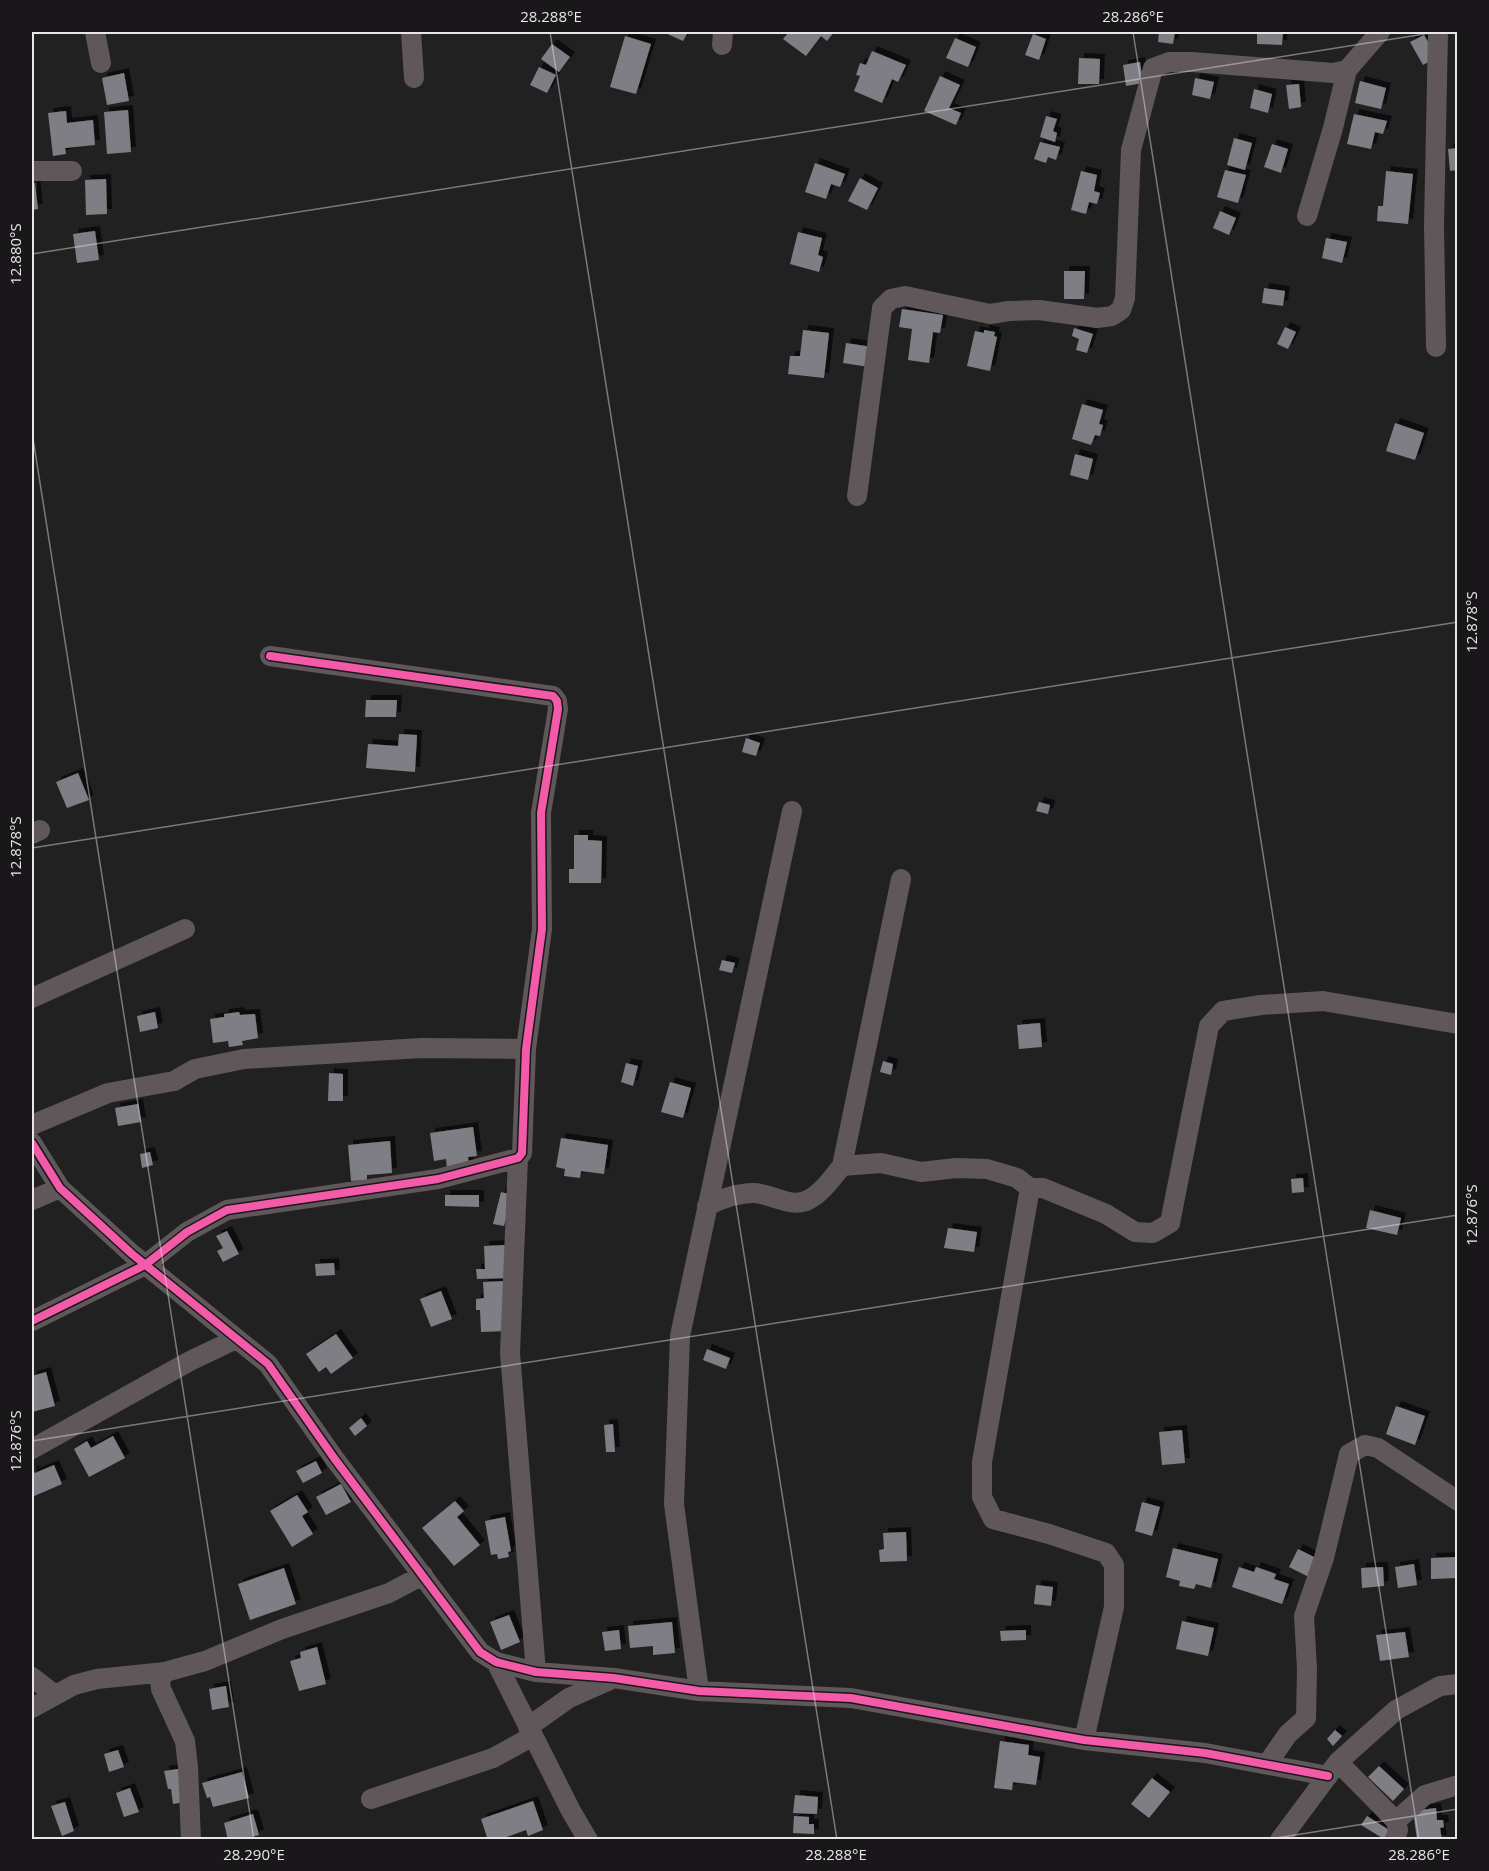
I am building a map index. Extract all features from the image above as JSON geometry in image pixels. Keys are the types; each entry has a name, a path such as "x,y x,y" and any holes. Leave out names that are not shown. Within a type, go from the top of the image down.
{"street":[{"path":"95,32 101,63"},
{"path":"411,32 414,78"},
{"path":"1307,216 1333,128 1347,70 1380,32"},
{"path":"1436,347 1434,225 1438,32"},
{"path":"856,496 882,308 891,299 905,296 990,314 1009,310 1039,310 1097,318 1112,316 1121,310 1125,298 1131,150 1153,68 1169,62 1333,73 1347,70"},
{"path":"32,171 72,171"},
{"path":"32,1321 145,1265 187,1232 227,1210 438,1179 518,1158 522,1154 526,1049 542,929 541,813 555,731 557,701 553,696 270,656"},
{"path":"699,1691 674,1504 680,1336 792,811"},
{"path":"707,1206 724,1198 754,1193 785,1202 807,1201 826,1185 842,1166 901,879"},
{"path":"32,998 185,929"},
{"path":"842,1166 881,1163 921,1172 956,1168 987,1169 1017,1178 1030,1188 1043,1188 1106,1214 1136,1232 1153,1233 1170,1223 1209,1026 1223,1011 1261,1005 1323,1001 1458,1024"},
{"path":"32,1125 108,1093 174,1082 195,1069 244,1059 421,1048 526,1049"},
{"path":"32,1143 60,1188 145,1265 268,1364 334,1458 480,1652 496,1662 536,1671 614,1678 699,1691 851,1698 1084,1740 1205,1753 1267,1764 1333,1769 1396,1830 1425,1795 1458,1785"},
{"path":"518,1158 510,1353 536,1671"},
{"path":"32,1200 60,1188"},
{"path":"1030,1188 982,1462 982,1497 993,1519 1106,1553 1114,1565 1114,1607 1084,1740"},
{"path":"32,1449 190,1361 236,1339"},
{"path":"1267,1764 1288,1734 1306,1718 1304,1616 1324,1558 1349,1454 1365,1445 1378,1449 1458,1501"},
{"path":"32,1708 74,1685 97,1679 165,1672 205,1661 282,1629 389,1593 423,1575"},
{"path":"496,1662 530,1732 588,1839"},
{"path":"165,1672 160,1680 161,1689 185,1741 191,1839"},
{"path":"32,1677 55,1695"},
{"path":"371,1799 493,1758 530,1732 569,1698 614,1678"},
{"path":"1280,1839 1333,1769 1396,1710 1440,1686 1458,1684"}],"building":[{"path":"663,32 688,32 683,41"},
{"path":"789,32 834,32 827,41 821,36 806,56 783,39"},
{"path":"1159,32 1175,32 1173,44 1158,42"},
{"path":"1257,32 1283,32 1282,45 1257,44"},
{"path":"1033,34 1046,39 1039,60 1025,55"},
{"path":"1424,35 1437,57 1423,65 1410,42"},
{"path":"625,36 651,44 636,94 610,87"},
{"path":"955,38 976,47 968,67 946,58"},
{"path":"552,44 570,57 559,72 541,59"},
{"path":"872,51 906,65 898,82 892,79 882,103 854,91 860,76 856,75 860,63 866,65"},
{"path":"1079,58 1100,59 1099,84 1078,84"},
{"path":"1140,62 1143,83 1126,86 1123,65"},
{"path":"539,67 556,75 547,93 530,85"},
{"path":"124,73 129,101 107,105 102,78"},
{"path":"940,76 960,85 949,108 961,113 956,125 924,111"},
{"path":"1195,78 1214,82 1210,99 1192,95"},
{"path":"1360,81 1386,88 1381,109 1355,103"},
{"path":"1299,84 1301,107 1289,109 1286,85"},
{"path":"1254,89 1272,94 1268,113 1250,108"},
{"path":"128,110 131,152 107,154 104,112"},
{"path":"66,111 67,123 93,120 95,145 65,148 66,154 53,156 48,113"},
{"path":"1354,114 1387,121 1383,134 1375,132 1371,149 1347,144"},
{"path":"1046,116 1057,119 1053,131 1057,133 1055,142 1040,137"},
{"path":"1234,138 1252,143 1245,170 1227,165"},
{"path":"1040,142 1060,147 1056,160 1048,157 1046,163 1034,159"},
{"path":"1272,144 1288,149 1281,173 1264,167"},
{"path":"1458,148 1458,170 1450,171 1448,149"},
{"path":"815,163 845,174 840,187 831,184 826,199 805,192"},
{"path":"1225,170 1246,175 1238,203 1217,197"},
{"path":"1081,171 1097,175 1094,191 1100,193 1097,204 1089,202 1086,214 1071,210"},
{"path":"1386,171 1413,174 1408,224 1377,221 1378,206 1383,206"},
{"path":"860,178 878,188 867,210 848,201"},
{"path":"106,179 107,214 86,215 85,180"},
{"path":"32,183 35,183 38,209 32,210"},
{"path":"1220,211 1236,218 1229,235 1213,228"},
{"path":"95,231 99,260 77,263 73,234"},
{"path":"798,232 822,238 818,255 823,257 819,272 790,264"},
{"path":"1326,238 1347,242 1342,263 1322,258"},
{"path":"1064,271 1085,271 1084,299 1064,299"},
{"path":"1264,288 1285,291 1283,306 1262,303"},
{"path":"902,309 943,315 940,333 933,332 929,363 908,360 912,329 899,327"},
{"path":"1285,327 1296,332 1288,349 1277,344"},
{"path":"1074,328 1093,334 1087,353 1076,350 1079,339 1072,336"},
{"path":"803,330 829,333 824,378 788,374 790,356 800,356"},
{"path":"984,330 995,332 994,336 997,337 990,371 967,366 975,331 984,333"},
{"path":"846,343 872,347 869,367 843,363"},
{"path":"1082,404 1103,410 1099,424 1103,425 1100,436 1095,435 1091,445 1072,439"},
{"path":"1395,423 1424,433 1415,460 1386,451"},
{"path":"1075,454 1093,459 1088,480 1070,475"},
{"path":"366,700 397,700 396,717 365,717"},
{"path":"399,734 417,735 415,772 366,768 368,744 398,746"},
{"path":"746,738 760,743 756,756 742,752"},
{"path":"78,773 89,800 67,808 56,782"},
{"path":"1039,802 1050,805 1048,814 1036,811"},
{"path":"574,835 588,835 588,840 602,841 601,883 569,883 569,869 574,869"},
{"path":"722,960 735,963 732,973 719,970"},
{"path":"155,1012 158,1028 140,1032 137,1016"},
{"path":"239,1012 240,1015 255,1014 258,1038 242,1041 243,1045 229,1047 228,1041 213,1043 210,1019"},
{"path":"1040,1023 1042,1047 1019,1049 1017,1025"},
{"path":"883,1061 893,1064 891,1075 880,1072"},
{"path":"626,1063 638,1066 633,1086 621,1082"},
{"path":"329,1073 343,1074 343,1101 328,1101"},
{"path":"670,1082 691,1088 683,1118 661,1112"},
{"path":"138,1104 141,1122 118,1126 115,1108"},
{"path":"473,1127 477,1156 468,1157 469,1166 447,1169 446,1159 434,1161 430,1133"},
{"path":"561,1138 608,1145 604,1174 581,1171 580,1178 564,1176 565,1169 556,1167"},
{"path":"390,1141 392,1173 367,1175 367,1180 351,1181 348,1145"},
{"path":"150,1152 153,1165 142,1168 140,1154"},
{"path":"1303,1178 1304,1192 1292,1193 1291,1179"},
{"path":"501,1192 512,1195 504,1226 493,1224"},
{"path":"445,1195 479,1195 479,1207 445,1206"},
{"path":"1370,1210 1401,1218 1397,1235 1366,1228"},
{"path":"948,1228 977,1232 974,1252 944,1248"},
{"path":"227,1231 239,1254 223,1262 217,1251 223,1248 216,1236"},
{"path":"507,1245 509,1278 477,1279 476,1269 485,1269 484,1246"},
{"path":"334,1263 335,1275 316,1276 315,1264"},
{"path":"507,1281 507,1331 481,1332 480,1310 476,1310 476,1299 484,1298 483,1282"},
{"path":"441,1291 452,1319 431,1327 420,1299"},
{"path":"336,1334 353,1358 331,1374 326,1367 319,1372 306,1354"},
{"path":"707,1349 730,1358 726,1369 703,1360"},
{"path":"46,1372 55,1406 32,1412 32,1376"},
{"path":"1396,1406 1425,1416 1415,1445 1386,1434"},
{"path":"361,1418 367,1426 355,1436 349,1428"},
{"path":"613,1424 615,1452 606,1452 604,1425"},
{"path":"1182,1430 1185,1463 1162,1465 1159,1432"},
{"path":"113,1436 125,1458 89,1477 74,1449 87,1441 91,1448"},
{"path":"316,1461 322,1473 303,1483 296,1471"},
{"path":"54,1465 62,1484 32,1497 32,1471 35,1473"},
{"path":"341,1484 351,1502 326,1515 316,1497"},
{"path":"297,1495 308,1512 302,1516 313,1534 292,1547 270,1511"},
{"path":"455,1501 464,1511 457,1517 480,1545 454,1566 422,1528"},
{"path":"1142,1502 1160,1507 1152,1536 1135,1531"},
{"path":"505,1517 511,1551 508,1552 509,1557 498,1559 497,1554 491,1555 485,1521"},
{"path":"906,1532 907,1561 880,1562 879,1550 884,1549 883,1533"},
{"path":"1173,1548 1218,1559 1211,1588 1196,1584 1194,1589 1179,1586 1180,1581 1166,1577"},
{"path":"1298,1549 1322,1561 1313,1579 1289,1567"},
{"path":"1458,1557 1458,1578 1431,1579 1431,1558"},
{"path":"1414,1564 1417,1585 1398,1588 1395,1567"},
{"path":"1239,1567 1254,1572 1256,1567 1276,1574 1274,1579 1289,1584 1282,1604 1232,1587"},
{"path":"1383,1567 1384,1586 1362,1588 1361,1568"},
{"path":"284,1568 296,1604 250,1620 238,1584"},
{"path":"1036,1585 1053,1587 1051,1606 1034,1604"},
{"path":"509,1615 520,1642 501,1650 490,1622"},
{"path":"1182,1621 1214,1628 1208,1656 1176,1649"},
{"path":"672,1622 675,1653 653,1655 653,1646 630,1648 628,1626"},
{"path":"619,1630 621,1649 605,1651 602,1632"},
{"path":"1026,1630 1026,1640 1001,1641 1000,1631"},
{"path":"1405,1632 1409,1657 1380,1661 1376,1635"},
{"path":"317,1647 326,1684 299,1691 290,1661 301,1658 300,1652"},
{"path":"226,1686 229,1707 212,1710 209,1689"},
{"path":"1335,1730 1342,1736 1333,1746 1327,1739"},
{"path":"1000,1741 1029,1745 1028,1755 1040,1757 1036,1785 1013,1782 1012,1790 994,1788"},
{"path":"118,1750 124,1767 109,1772 104,1754"},
{"path":"1379,1766 1404,1789 1393,1801 1368,1777"},
{"path":"178,1769 184,1802 173,1804 171,1789 168,1789 164,1771"},
{"path":"242,1772 249,1798 213,1807 202,1783"},
{"path":"1152,1778 1170,1792 1149,1818 1131,1804"},
{"path":"130,1788 139,1812 124,1817 116,1793"},
{"path":"795,1795 818,1797 817,1814 793,1813"},
{"path":"533,1801 543,1830 528,1836 526,1830 504,1838 504,1840 488,1840 481,1819"},
{"path":"65,1802 74,1831 62,1836 51,1806"},
{"path":"1436,1808 1437,1820 1443,1820 1444,1827 1440,1828 1442,1840 1417,1840 1413,1811"},
{"path":"253,1814 259,1835 248,1838 248,1840 228,1840 224,1823"},
{"path":"794,1816 809,1817 809,1824 814,1824 814,1834 793,1833"},
{"path":"1367,1816 1389,1830 1384,1839 1361,1825"}],"cycle path":[{"path":"32,1321 145,1265 187,1232 227,1210 438,1179 518,1158 522,1153 526,1049 542,929 541,813 558,709 557,701 553,696 270,656"},
{"path":"32,1143 60,1188 132,1254 268,1364 334,1458 480,1652 496,1662 536,1672 614,1678 699,1691 851,1698 1084,1740 1205,1753 1328,1776"}]}
